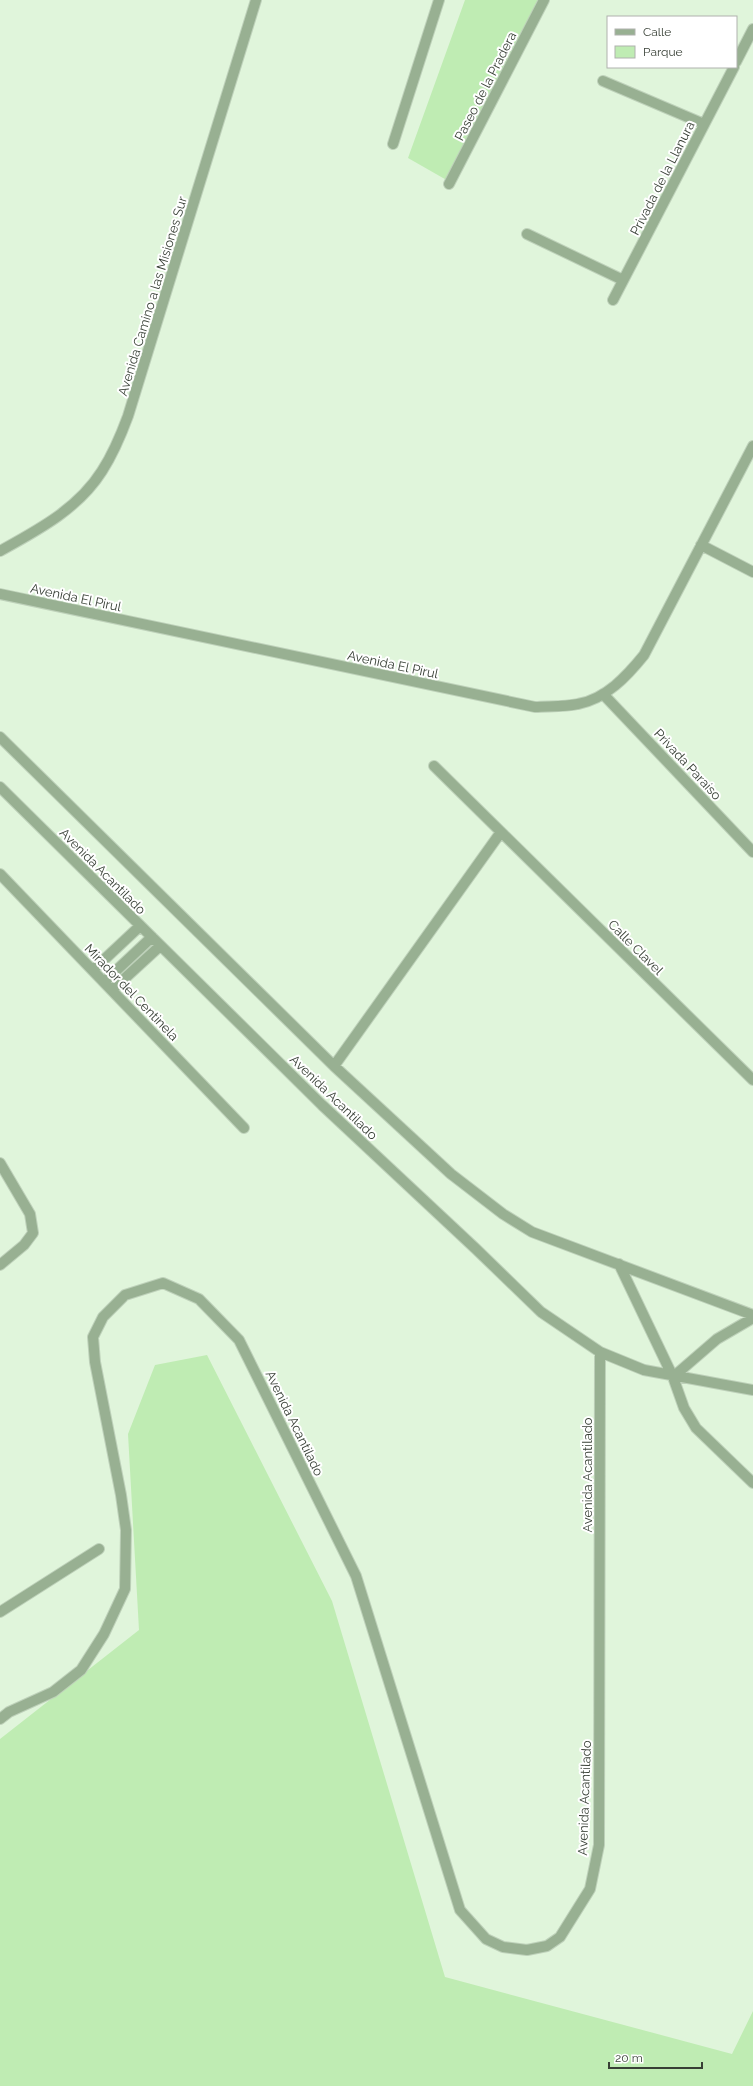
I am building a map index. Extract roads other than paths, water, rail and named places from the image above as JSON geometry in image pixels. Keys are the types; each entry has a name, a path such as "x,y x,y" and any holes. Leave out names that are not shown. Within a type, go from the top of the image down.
{"street":[{"name":"Avenida Camino a las Misiones Sur","path":"0,552 47,524 83,496 102,471 116,445 128,416 256,0"},
{"path":"393,144 439,0"},
{"name":"Paseo de la Pradera","path":"449,184 544,0"},
{"path":"737,60 753,29"},
{"name":"Privada de la Llanura","path":"613,300 733,68"},
{"path":"603,81 704,124"},
{"path":"527,234 624,280"},
{"name":"Avenida El Pirul","path":"0,594 535,707 579,704 603,694 625,678 644,655 753,448"},
{"path":"701,545 753,572"},
{"name":"Privada Paraíso","path":"603,694 753,852"},
{"name":"Avenida Acantilado","path":"0,737 334,1066 451,1174 503,1214 532,1232 753,1317"},
{"name":"Calle Clavel","path":"434,766 753,1080"},
{"name":"Avenida Acantilado","path":"0,787 322,1105 541,1312 600,1352 599,1845 590,1889 560,1937 547,1946 527,1950 503,1947 486,1939 460,1910 356,1576 239,1340 200,1299 163,1283 125,1295 103,1317 93,1337 95,1362 121,1495 126,1530 125,1589 104,1634 81,1670 53,1692 9,1712 0,1719"},
{"path":"334,1066 501,832"},
{"name":"Mirador del Centinela","path":"0,874 244,1128"},
{"path":"93,970 140,926"},
{"path":"104,982 152,937"},
{"path":"112,990 160,946"},
{"path":"0,1163 30,1214 32,1232 24,1245 0,1265"},
{"path":"618,1264 673,1377 684,1408 696,1428 753,1483"},
{"path":"673,1377 717,1339 753,1317"},
{"path":"600,1352 644,1370 673,1377 753,1390"},
{"path":"0,1612 99,1549"}]}
